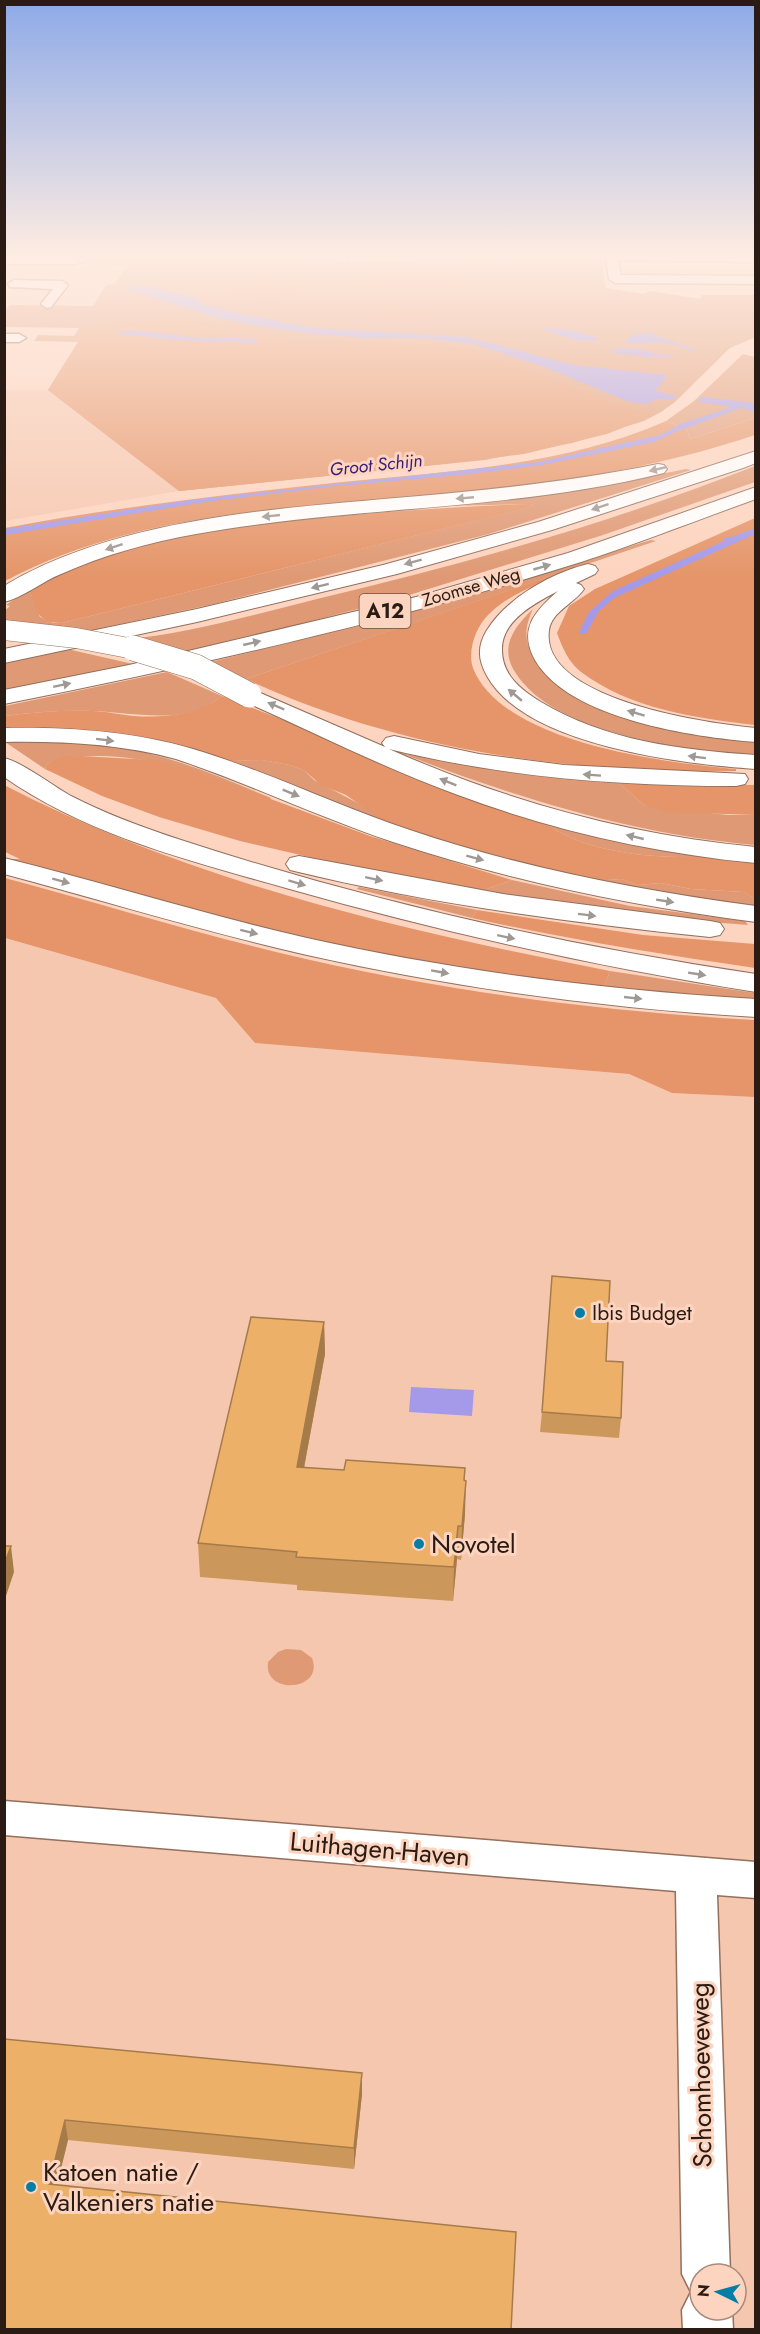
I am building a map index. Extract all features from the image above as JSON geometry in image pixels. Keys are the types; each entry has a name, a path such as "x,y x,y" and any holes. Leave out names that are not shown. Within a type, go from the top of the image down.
{"highway":[{"path":"4,596 40,575 69,563 116,546 170,531 262,517 510,494 606,481 756,445"},
{"name":"Zoomse Weg","path":"4,656 127,632 388,569 516,534 756,456"},
{"name":"Zoomse Weg","path":"4,697 129,672 422,602 575,557 756,492"},
{"path":"756,506 607,562 551,587 513,610 503,620 493,636 490,651 494,670 513,693 529,706 593,735 672,753 756,762"},
{"path":"662,541 602,572 558,600 542,616 537,626 536,637 539,648 546,661 569,682 613,705 673,723 756,735"},
{"path":"4,630 89,640 150,653 195,666 249,695 413,768 467,790 527,810 654,842 756,855"},
{"path":"304,718 446,755 532,769 628,778 756,778"},
{"path":"4,735 81,737 137,744 182,753 235,771 400,836 475,858 592,888 756,914"},
{"path":"4,759 32,779 134,816 201,838 290,862 422,890 546,910 661,924 756,932"},
{"path":"4,765 124,828 198,854 330,893 503,937 669,970 756,983"},
{"path":"4,866 243,931 390,964 552,989 756,1008"}],"street":[{"name":"Luithagen-Haven","path":"4,1818 756,1880"},
{"name":"Schomhoeveweg","path":"696,1875 706,2262"}],"shaded area":[{"path":"66,361 717,361 675,402 661,412 644,421 572,443 485,460 179,491 48,390"},
{"path":"66,361 506,361 604,399 655,415 607,434 524,454 179,491 48,390"},
{"path":"526,361 558,361 574,365 666,375 655,391 677,396 674,399 658,399 645,404 627,401"},
{"path":"736,361 755,361 755,418 690,439 687,430 666,421 694,401"},
{"path":"5,390 48,390 179,491 5,521"},
{"path":"702,397 755,403 755,412 741,408 654,442 542,465 205,502 5,535 5,529 189,500 538,462 660,435 683,423 732,407 699,402 698,399"},
{"path":"755,418 755,435 650,464 579,478 506,488 292,507 174,524 116,538 60,556 5,581 5,528 173,502 507,464 588,448 666,421 687,430 690,439"},
{"path":"755,466 755,482 603,535 393,600 175,654 122,640 220,623 373,586 483,556 648,505"},
{"path":"686,469 691,470 489,534 214,604 83,632 5,624 4,611 10,606 6,605 29,589 40,617 53,623 62,623 534,506 530,504 445,506 590,488"},
{"path":"530,504 535,506 62,623 42,618 29,589 63,571 99,557 174,536 253,525 379,513"},
{"path":"755,518 755,725 687,715 642,703 600,685 581,672 569,659 557,633 569,606 595,589"},
{"path":"755,528 755,534 614,598 598,612 586,634 578,634 589,612 613,591 726,540 722,537 731,537"},
{"path":"651,540 656,541 246,679 206,663 371,623"},
{"path":"569,570 507,600 489,614 480,625 472,647 471,661 490,694 516,715 551,731 589,744 630,754 736,769 736,771 610,768 485,753 363,724 246,679"},
{"path":"533,609 526,634 528,644 538,662 564,687 755,740 755,754 660,744 590,725 559,711 533,693 510,663 508,654 511,638 520,623"},
{"path":"67,649 133,664 5,690 5,663"},
{"path":"167,672 222,696 208,706 176,715 70,711 5,716 5,706"},
{"path":"222,696 544,822 590,845 625,853 726,858 755,864 755,899 744,892 691,889 661,883 637,885 622,879 593,881 433,839 386,823 346,795 321,785 305,771 290,765 262,760 232,761 170,744 5,730 5,716 81,711 134,716 168,716 203,707"},
{"path":"5,742 76,743 129,749 194,767 271,798 269,800 186,770 122,757 66,758 47,764 45,769"},
{"path":"393,750 483,767 619,783 645,806 728,815 755,815 755,845 662,832 571,811 482,783"},
{"path":"61,757 153,760 190,769 370,836 512,880 478,892 240,841 159,817 102,796 45,769 47,764"},
{"path":"262,760 290,765 305,771 314,780 369,809 386,823 232,761"},
{"path":"619,783 755,785 755,815 666,812 645,806"},
{"path":"4,785 76,819 224,876 377,920 455,939 610,971 603,989 449,967 288,935 6,859 20,859 5,852"},
{"path":"544,822 649,847 755,860 755,864 707,857 625,853 574,839"},
{"path":"5,878 242,943 394,977 574,1005 755,1020 755,1097 672,1093 629,1074 255,1043 216,998 5,938"},
{"path":"622,879 637,885 661,883 691,889 744,892 755,899 755,906 593,881"},
{"path":"512,880 630,906 745,921 748,925 648,917 478,892"},
{"path":"359,887 477,910 472,918 357,889"},
{"path":"477,910 643,935 755,944 755,968 613,946 472,918"},
{"path":"4,938 216,998 255,1043 629,1074 672,1093 755,1097 755,2329 5,2329"},
{"path":"610,971 755,993 755,1003 603,989"},
{"path":"411,1387 474,1390 472,1416 409,1412"},
{"path":"286,1649 301,1650 312,1658 314,1669 310,1677 302,1683 283,1684 269,1673 268,1662 278,1652"}],"building":[{"name":"Ibis Budget","path":"552,1276 610,1281 606,1361 623,1362 621,1418 542,1412"},
{"name":"Novotel","path":"251,1317 324,1322 297,1467 344,1470 346,1460 465,1468 462,1526 458,1526 454,1567 296,1557 297,1552 198,1543"},
{"path":"4,1546 11,1546 4,1565"},
{"name":"Katoen natie / Valkeniers natie","path":"4,2039 362,2073 354,2148 65,2120 49,2184 516,2232 511,2330 4,2330"}],"place":[{"name":"Ibis Budget","path":"580,1313"},
{"name":"Novotel","path":"419,1544"},
{"name":"Katoen natie / Valkeniers natie","path":"31,2187"}],"water label":[{"name":"Groot Schijn","path":"376,465"}]}
